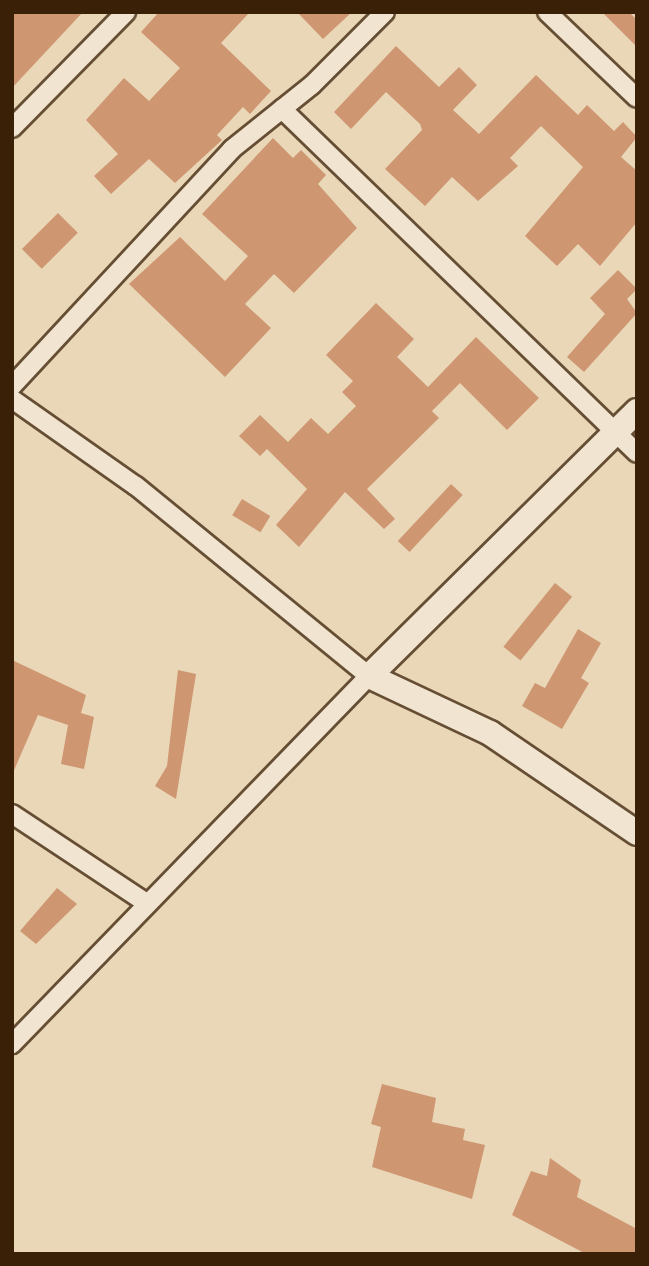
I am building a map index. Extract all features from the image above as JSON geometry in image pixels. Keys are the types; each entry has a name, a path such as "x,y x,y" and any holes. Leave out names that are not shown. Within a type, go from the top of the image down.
{"street":[{"path":"12,128 127,12"},
{"path":"12,386 232,149 282,109 385,12"},
{"path":"547,12 637,98"},
{"path":"282,109 637,453"},
{"path":"12,399 136,486 369,676 489,733 637,833"},
{"path":"12,1044 145,902 637,411"},
{"path":"12,814 145,902"}],"building":[{"path":"12,12 83,12 12,88"},
{"path":"159,12 250,12 221,43 271,91 250,114 243,107 217,135 222,140 175,183 149,159 111,194 94,176 118,154 86,120 124,78 149,101 180,68 141,32"},
{"path":"297,12 352,12 323,39"},
{"path":"602,12 629,12 637,20 637,47"},
{"path":"396,46 439,87 459,67 477,85 453,110 479,134 536,75 578,115 587,105 614,131 623,122 637,137 621,157 637,171 637,222 600,266 578,244 557,266 525,236 583,167 541,126 510,158 518,166 478,201 452,177 425,206 385,169 422,130 420,124 386,92 351,129 334,112"},
{"path":"273,138 293,158 301,150 326,175 318,184 357,228 294,293 274,274 245,304 271,328 225,377 129,284 180,237 225,281 248,256 202,214"},
{"path":"58,213 78,233 42,269 22,249"},
{"path":"618,270 637,289 627,299 637,313 584,372 567,357 605,314 590,298"},
{"path":"376,303 414,339 397,357 428,387 476,337 539,398 507,430 460,383 432,411 439,418 367,489 395,519 384,529 345,492 299,547 276,525 307,489 267,449 260,456 239,436 260,415 288,442 311,418 328,434 356,406 342,392 353,381 326,355"},
{"path":"451,484 463,495 410,552 398,541"},
{"path":"242,499 270,516 261,532 232,515"},
{"path":"555,583 572,597 520,661 503,647"},
{"path":"578,629 601,643 581,678 589,683 562,729 522,706 535,683 545,688"},
{"path":"12,660 86,695 81,713 94,717 84,769 61,764 68,725 38,715 12,775"},
{"path":"178,670 196,674 176,799 155,786 167,766"},
{"path":"57,888 77,904 36,944 20,931"},
{"path":"382,1084 436,1098 432,1122 465,1129 463,1140 485,1145 472,1199 372,1167 381,1127 371,1124"},
{"path":"550,1158 581,1180 577,1197 637,1229 637,1254 586,1254 512,1215 531,1171 547,1176"}]}
